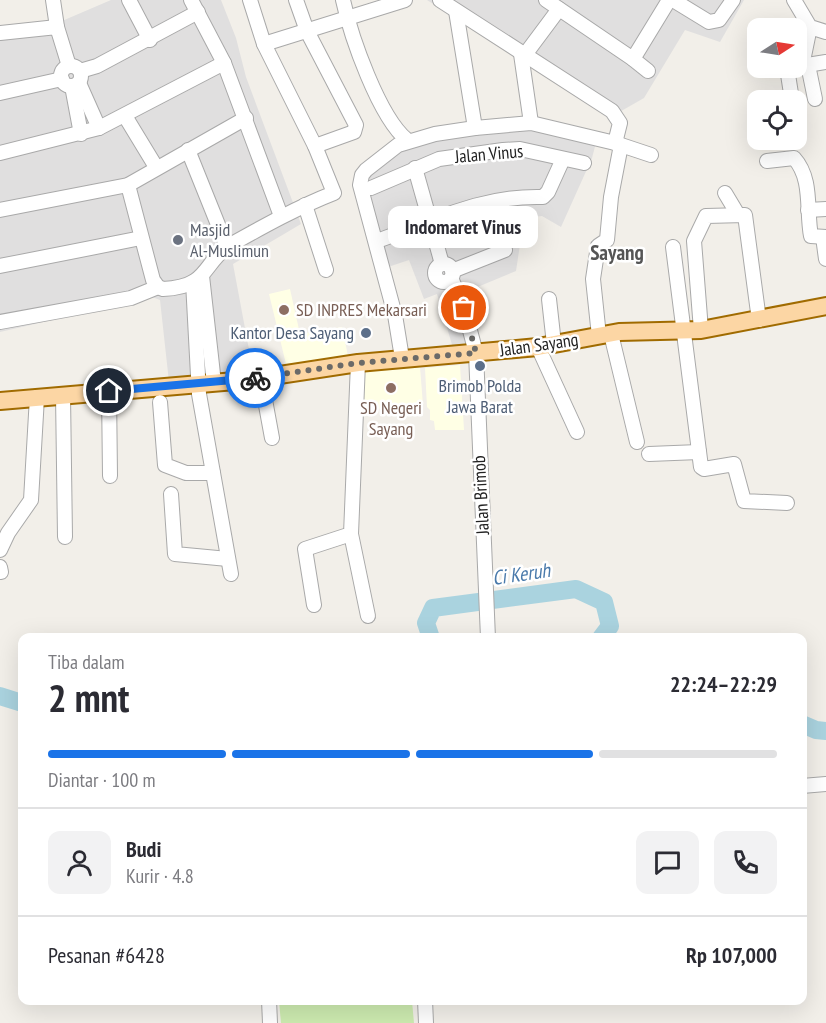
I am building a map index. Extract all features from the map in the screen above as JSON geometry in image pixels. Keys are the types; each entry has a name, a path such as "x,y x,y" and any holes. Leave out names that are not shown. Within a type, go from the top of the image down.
{"main road":[{"name":"Jalan Sayang","path":"0,400 207,384 473,349 546,346 605,335 693,330 759,320 826,306"}],"street":[{"path":"53,0 72,77 81,134"},
{"path":"129,0 150,40"},
{"path":"0,322 131,298 159,288 177,287 197,279 227,247 281,216 334,193 315,146 264,44 250,0"},
{"path":"296,0 307,31 356,125 354,132 315,146"},
{"path":"343,0 347,20 391,123 407,141"},
{"path":"264,44 347,20 405,0"},
{"path":"440,0 612,111 620,123 607,240 598,246 593,279 605,335 637,442"},
{"path":"546,0 648,71"},
{"path":"633,59 669,0"},
{"path":"673,0 709,22 719,20 733,0"},
{"path":"794,0 810,27 826,32"},
{"path":"0,93 72,77 97,66 150,40 195,6 224,63 281,216"},
{"path":"531,123 523,55 559,9"},
{"path":"456,11 475,128"},
{"path":"0,26 57,23"},
{"path":"0,33 57,23"},
{"path":"807,41 810,27"},
{"path":"807,64 826,62"},
{"path":"0,153 99,128 224,63"},
{"path":"807,74 820,97"},
{"path":"72,77 99,128"},
{"path":"124,116 156,167"},
{"path":"1,207 129,185 156,167 246,118"},
{"path":"402,358 395,315 360,185 362,175 388,151 407,141 475,128 531,123 618,144 651,155"},
{"name":"Jalan Vinus","path":"371,188 439,159 503,150 520,149 584,163"},
{"path":"188,150 227,247"},
{"path":"767,161 794,158 798,163 806,179 812,236 825,237 826,259"},
{"path":"376,241 480,204 517,195 543,196 549,192 563,159"},
{"path":"415,168 449,271 464,308 473,349"},
{"path":"129,185 153,280 159,288"},
{"path":"725,193 737,213"},
{"path":"305,205 326,270"},
{"path":"808,210 826,209"},
{"path":"759,320 744,215 737,213 706,216 694,238 693,330 701,467 704,469 735,465 744,501 787,503"},
{"path":"0,266 141,238"},
{"path":"673,247 693,330"},
{"path":"449,271 505,250"},
{"path":"197,279 213,472 231,574"},
{"path":"549,298 546,346 577,432"},
{"name":"Jalan Brimob","path":"473,349 482,593 487,633"},
{"path":"358,363 351,534 368,616"},
{"path":"261,378 272,438"},
{"path":"109,391 110,476"},
{"path":"63,395 65,537"},
{"path":"0,550 8,532 31,500 37,397"},
{"path":"160,402 165,465 186,473 213,472"},
{"path":"649,454 699,452"},
{"path":"171,494 175,554 228,559"},
{"path":"315,605 305,549 351,534"},
{"name":"Jalan Brimob","path":"482,633 484,608"},
{"path":"807,786 826,784"},
{"path":"269,1005 270,1023"},
{"path":"424,1005 426,1023"}],"shaded area":[{"path":"111,0 221,0 236,38 246,77 301,224 233,264 250,355 245,359 247,372 169,382 160,300 152,297 0,332 0,31 48,27"},
{"path":"427,0 744,0 720,42 685,30 644,98 609,118"},
{"path":"521,121 598,135 592,158 561,227 542,216 524,218 516,271 463,293 479,346 453,348 437,294 424,299 409,260 382,269 362,184 399,145"},
{"name":"SD INPRES Mekarsari","path":"290,289 300,334 342,327 348,356 286,364 269,294"},
{"path":"460,365 464,430 435,430 434,421 430,420 430,410 427,407 425,368"},
{"name":"SD Negeri Sayang","path":"420,367 423,405 363,410 359,371"}],"green space":[{"path":"279,1005 412,1005 414,1023 281,1023"}],"waterway":[{"name":"Ci Keruh","path":"429,633 426,623 433,608 576,589 604,602 610,626 605,633"},
{"name":"Ci Keruh","path":"0,696 18,702"},
{"name":"Ci Keruh","path":"807,726 826,731"}],"way so far":[{"path":"255,378 358,363 476,353 464,308"}],"place":[{"name":"Masjid Al-Muslimun","path":"178,240"},
{"name":"Indomaret Vinus","path":"464,308"},
{"name":"SD INPRES Mekarsari","path":"284,310"},
{"name":"Kantor Desa Sayang","path":"366,333"},
{"name":"Brimob Polda Jawa Barat","path":"480,366"},
{"name":"SD Negeri Sayang","path":"391,388"}],"district":[{"name":"Sayang","path":"617,253"}],"route":[{"path":"109,391 255,378"}]}
